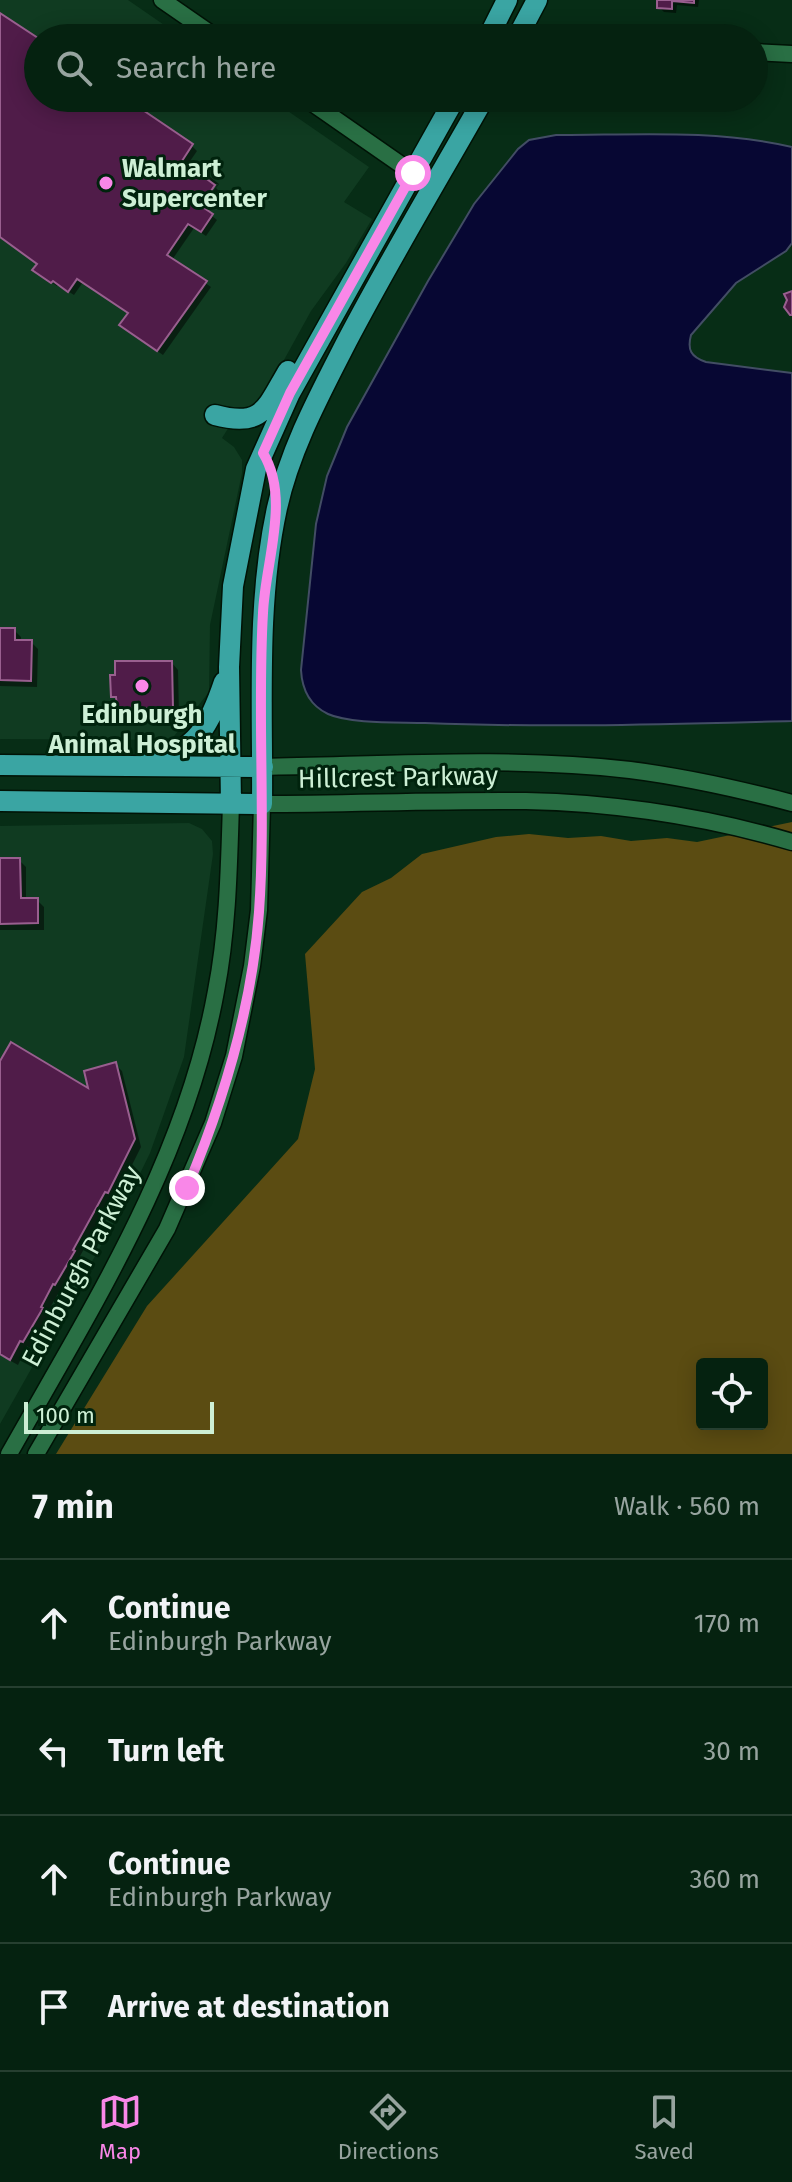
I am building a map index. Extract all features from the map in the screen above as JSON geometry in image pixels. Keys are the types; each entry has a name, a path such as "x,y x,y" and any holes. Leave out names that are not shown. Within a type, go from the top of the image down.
{"main road":[{"path":"495,24 507,0"},
{"path":"524,24 537,0"},
{"name":"Edinburgh Parkway","path":"231,803 229,667 233,586 256,469 290,393 447,112"},
{"name":"Edinburgh Parkway","path":"262,804 262,617 267,564 288,468 313,408 365,308 476,112"},
{"path":"215,415 246,421 258,416 321,317 351,283"},
{"path":"263,453 275,480 278,505"},
{"path":"110,766 171,755 199,736 213,713 229,667"},
{"name":"Hillcrest Parkway","path":"0,765 263,767"},
{"name":"Hillcrest Parkway","path":"0,801 262,804"}],"street":[{"path":"162,0 197,24"},
{"path":"768,53 792,54"},
{"path":"325,112 433,187"},
{"name":"Hillcrest Parkway","path":"263,767 491,763 587,766 689,779 792,803"},
{"name":"Hillcrest Parkway","path":"262,804 526,801 576,804 632,809 696,820 792,842"},
{"name":"Edinburgh Parkway","path":"9,1454 145,1210 191,1090 207,1035 223,943 231,803"},
{"name":"Edinburgh Parkway","path":"36,1454 167,1229 187,1188 217,1111 239,1033 252,966 259,910 262,804"}],"shaded area":[{"path":"0,0 128,0 163,24 24,24 24,112 289,112 369,167 344,202 372,219 346,263 311,311 256,403 247,409 241,408 222,438 234,447 242,460 242,473 210,625 209,692 171,740 0,739"},
{"path":"556,135 704,135 792,147 792,243 786,251 736,283 691,335 690,345 691,352 706,362 792,373 792,721 563,725 375,722 328,714 311,701 305,690 301,670 316,524 327,476 347,427 474,204 518,149 529,140"},
{"path":"792,822 792,1454 56,1454 147,1306 298,1139 315,1069 305,954 362,892 391,878 422,854 496,837 529,834 568,838 601,836 631,841 667,838 697,842"},
{"path":"189,823 202,829 212,841 213,854 184,1057 150,1153 128,1198 0,1424 0,826"}],"building":[{"path":"657,0 694,0 694,3 672,1 672,9 657,8"},
{"name":"Walmart Supercenter","path":"0,13 24,29 24,112 146,112 193,144 182,161 215,185 201,206 213,214 201,232 188,224 167,255 207,281 157,351 119,325 128,313 77,279 68,292 53,281 51,283 32,270 37,264 0,237"},
{"path":"792,291 790,315 784,307 787,300 784,294"},
{"path":"0,628 15,628 15,640 32,640 31,681 0,680"},
{"name":"Edinburgh Animal Hospital","path":"115,661 172,661 173,708 117,708 116,697 111,697 110,675 115,675"},
{"path":"0,858 20,858 21,898 38,898 38,923 0,924"},
{"path":"11,1042 88,1088 84,1071 116,1062 135,1139 108,1193 105,1192 75,1251 53,1284 43,1308 10,1360 0,1354 0,1061"}],"place":[{"name":"Walmart Supercenter","path":"106,183"},
{"name":"Edinburgh Animal Hospital","path":"142,686"}],"route":[{"path":"187,1188 228,1078 245,1011 257,930 262,804 262,617 267,564 278,505 275,480 263,453 290,393 413,173"}]}
